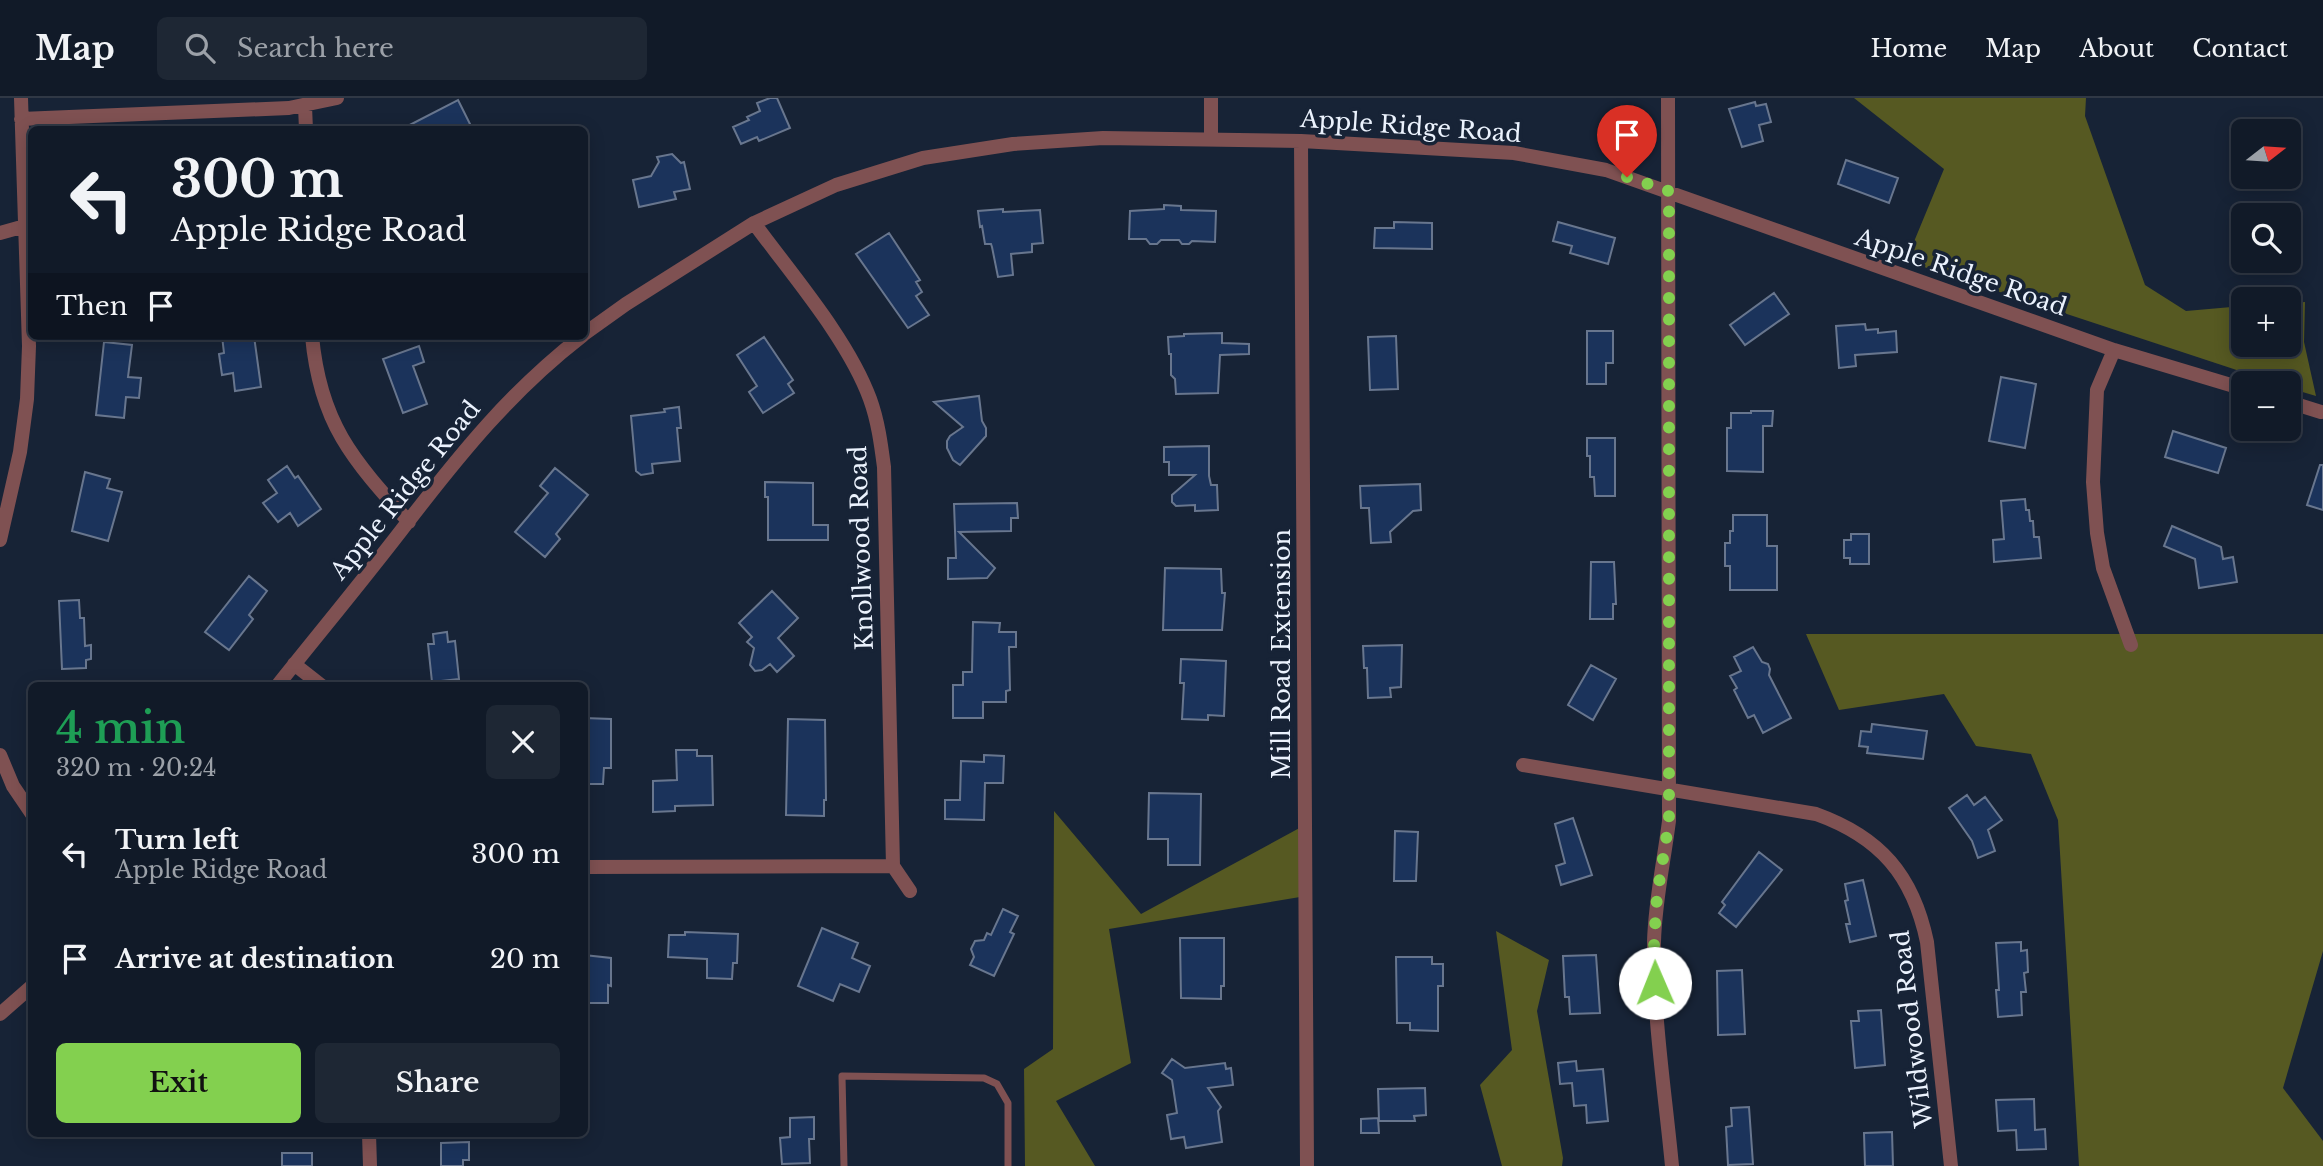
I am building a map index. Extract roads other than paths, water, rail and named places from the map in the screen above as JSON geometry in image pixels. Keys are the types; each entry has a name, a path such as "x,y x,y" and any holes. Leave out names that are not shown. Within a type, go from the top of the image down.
{"street":[{"path":"21,98 28,316"},
{"path":"22,119 305,106 337,98"},
{"path":"1211,98 1211,139"},
{"path":"1668,98 1669,821 1657,896 1654,942 1655,983 1672,1166"},
{"path":"305,106 306,126"},
{"name":"Apple Ridge Road","path":"588,331 626,304 754,223 794,203 868,174 923,158 967,149 1103,138 1301,141 1514,153 1606,170 2114,350 2231,384"},
{"name":"Mill Road Extension","path":"1301,141 1307,1166"},
{"name":"Knollwood Road","path":"754,223 844,346 871,400 880,433 884,467 893,866"},
{"path":"0,233 25,226"},
{"path":"0,540 20,452 27,399 29,340"},
{"path":"313,340 320,391 331,421 346,449 409,522"},
{"name":"Apple Ridge Road","path":"280,682 409,522 456,458 536,375 577,340"},
{"path":"2114,350 2097,390 2094,495 2103,568 2131,645"},
{"path":"2301,406 2321,412"},
{"path":"294,664 317,682"},
{"path":"0,755 13,786 28,808"},
{"name":"Wildwood Road","path":"1522,765 1816,814 1864,836 1884,853 1912,891 1922,916 1951,1166"},
{"path":"588,867 893,866 910,891"},
{"path":"0,1014 28,990"},
{"path":"369,1137 370,1166"}],"lane":[{"path":"844,1166 842,1076 984,1078 997,1084 1008,1103 1008,1166"}]}
